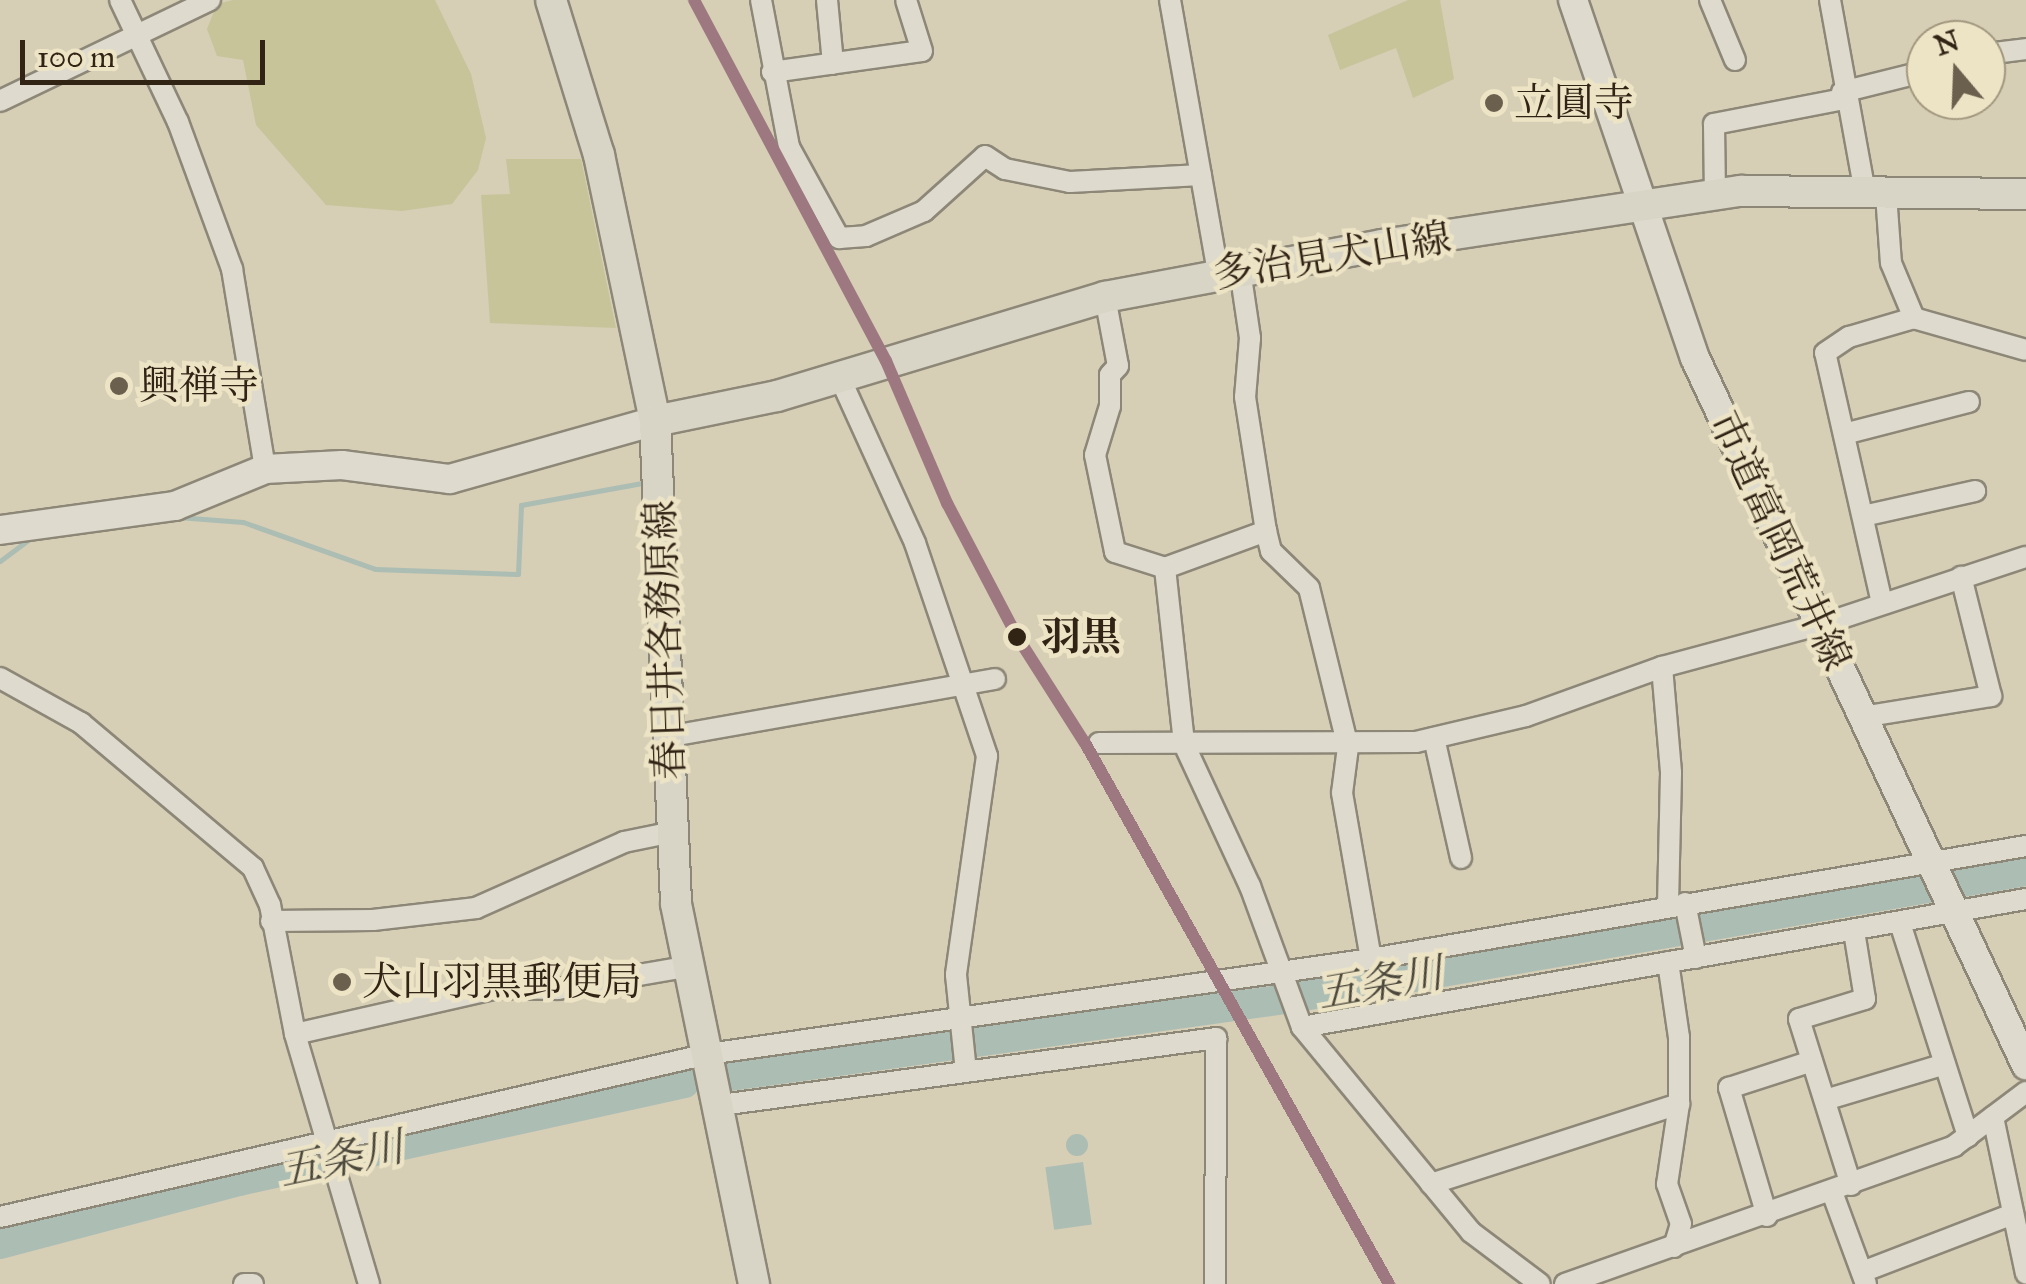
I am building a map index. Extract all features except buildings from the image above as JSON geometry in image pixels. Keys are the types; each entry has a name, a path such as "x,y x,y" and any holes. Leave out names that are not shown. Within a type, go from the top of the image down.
{"main road":[{"name":"春日井各務原線","path":"552,0 599,155 654,421 666,737 686,967 720,1105 754,1284"},
{"name":"多治見犬山線","path":"654,421 838,376 1106,297 1229,272 1715,196 2026,194"}],"street":[{"path":"120,0 132,33 178,122 232,269 265,469"},
{"path":"0,101 132,33 210,0"},
{"path":"761,0 789,147 840,238 866,236 924,211 985,156 1005,168 1070,182 1201,175"},
{"path":"827,0 833,64"},
{"path":"772,72 922,51 906,0"},
{"path":"1170,0 1201,175 1250,338 1245,398 1266,531 1271,551 1309,588 1348,747 1342,793 1370,959"},
{"name":"市道富岡荒井線","path":"1572,0 1695,358 2026,1065"},
{"path":"1710,0 1734,60"},
{"path":"1830,0 1843,96 1876,193 1891,262 1914,318"},
{"path":"1715,196 1714,124 1843,96 1906,77"},
{"path":"1106,297 1118,366 1110,375 1110,406 1096,455 1112,546 1165,568 1266,531"},
{"path":"1882,603 1825,353 1850,336 1914,318 2026,350"},
{"path":"838,376 915,543 987,756 960,925 960,1020 966,1070"},
{"path":"1844,434 1970,402"},
{"path":"0,530 175,506 265,469 342,464 450,478 654,421"},
{"path":"1862,516 1976,490"},
{"path":"1098,743 1348,747 1434,738 1526,716 1662,666 1818,623 2026,557"},
{"path":"1165,568 1184,744 1284,974 1300,1023 1471,1232 1540,1284"},
{"path":"1862,717 1991,696 1961,577"},
{"path":"1662,666 1672,773 1677,905 1696,958"},
{"path":"0,678 81,723 226,840 258,878 294,1034 369,1284"},
{"path":"666,737 966,688 995,678"},
{"path":"1434,738 1462,858"},
{"path":"271,921 373,920 476,908 624,842 673,832"},
{"path":"0,1217 708,1054 1284,974 2026,846"},
{"path":"1300,1023 2026,899"},
{"path":"1900,922 1968,1136"},
{"path":"1854,930 1864,999 1799,1018 1825,1100 1864,1278 2014,1214"},
{"path":"1668,962 1680,1037 1679,1104 1667,1184 1681,1224 1674,1247"},
{"path":"294,1034 498,988 558,989 686,967"},
{"path":"720,1105 1216,1038 1215,1284"},
{"path":"1767,1216 1729,1088 1812,1061"},
{"path":"1825,1100 1945,1064"},
{"path":"1565,1284 1842,1189 1968,1136 2026,1092"},
{"path":"1431,1184 1679,1104"},
{"path":"1993,1116 2026,1274"},
{"path":"244,1284 254,1284"}],"shaded area":[{"path":"233,0 435,0 471,74 486,138 478,170 452,204 402,211 326,205 256,125 243,60 217,56 207,29 217,4"},
{"path":"1408,0 1440,0 1454,79 1413,98 1396,48 1340,70 1328,35"},
{"path":"506,159 581,159 616,328 490,323 481,195 510,194"},
{"path":"1077,1134 1085,1137 1085,1153 1077,1156 1069,1153 1066,1145 1069,1137"},
{"path":"1083,1162 1092,1224 1054,1230 1045,1167"}],"waterway":[{"path":"178,517 243,522 375,569 518,574 521,505 642,483"},
{"path":"0,561 30,538"},
{"name":"五条川","path":"730,1076 1292,998 2026,871"},
{"name":"五条川","path":"0,1244 239,1181 684,1083"}],"transit line":[{"path":"694,0 886,361 947,503 1018,638 1085,743 1389,1284"}],"place":[{"name":"立圓寺","path":"1494,103"},
{"name":"興禅寺","path":"119,386"},
{"name":"羽黒","path":"1017,637"},
{"name":"犬山羽黒郵便局","path":"342,982"}]}
